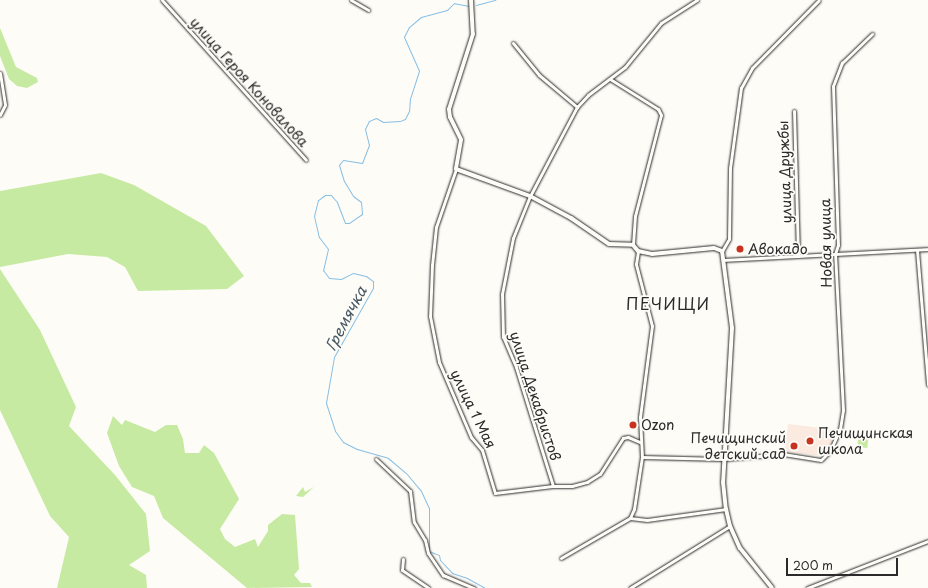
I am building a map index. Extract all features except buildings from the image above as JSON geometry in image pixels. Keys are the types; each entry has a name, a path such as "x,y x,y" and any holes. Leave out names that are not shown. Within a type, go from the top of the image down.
{"street":[{"name":"улица Героя Коновалова","path":"162,0 306,160"},
{"path":"351,0 368,10"},
{"path":"471,0 474,18 473,34 449,109 450,117 461,140 456,169 530,196 571,218 609,244 632,245 638,251 652,254 714,248 722,251"},
{"name":"улица Декабристов","path":"553,486 516,367 502,337 502,294 508,252 530,196 577,107 588,95 625,67 660,23 697,0"},
{"path":"772,588 740,548 730,526 726,509 723,482 732,328 722,251 729,239 730,168 741,88 752,68 819,0"},
{"name":"Новая улица","path":"724,459 783,454 821,460 830,451 840,429 844,410 836,254 838,245 833,86 842,63 872,34"},
{"path":"513,43 545,81 577,107"},
{"path":"0,73 6,105 0,115"},
{"path":"610,79 658,108 660,115 635,216 632,245"},
{"name":"улица Дружбы","path":"794,111 798,256"},
{"name":"улица 1 Мая","path":"456,169 436,226 432,265 430,316 439,362 471,437 482,450 495,493 553,486"},
{"path":"917,250 928,385"},
{"path":"724,260 928,250"},
{"path":"561,558 630,518 634,509 642,457 640,442 640,418 652,326 636,264 638,251"},
{"path":"553,486 572,486 587,482 600,474 623,438 628,437 640,442"},
{"path":"642,457 724,459"},
{"path":"376,459 410,491 414,522 425,540 428,553 444,575 474,588"},
{"path":"630,518 647,520 726,509"},
{"path":"630,588 730,526"},
{"path":"807,588 928,541"},
{"path":"403,559 402,570 429,588"}],"shaded area":[{"name":"Печищинская школа","path":"788,424 831,429 837,432 829,449 821,456 785,452"}],"green space":[{"path":"0,28 16,67 37,78 38,82 27,88 17,86 9,79 0,56"},
{"path":"101,173 134,185 206,226 244,276 227,289 138,291 125,267 107,257 68,254 0,267 0,191"},
{"path":"0,269 40,330 76,407 69,426 115,475 146,514 150,551 129,565 146,575 147,588 57,588 69,537 50,516 0,410"},
{"path":"113,416 122,425 125,420 155,432 166,425 177,425 183,439 185,453 199,453 204,445 214,453 239,499 220,529 225,539 235,547 255,539 258,547 268,531 268,525 282,514 295,515 299,569 294,575 301,583 310,583 312,587 247,588 163,518 154,496 132,487 119,466 107,433"},
{"path":"859,431 869,432 867,448 857,447"},
{"path":"303,487 305,492 314,487 303,497 296,496"}],"waterway":[{"name":"Гремячка","path":"476,5 495,0"},
{"name":"Гремячка","path":"469,6 454,3 447,10 421,17 409,27 404,37 419,71 410,98 409,111 405,119 400,121 383,122 376,118 369,121 365,129 369,145 362,163 343,160 339,165 344,181 353,196 361,202 362,214 349,223 345,223 337,202 331,195 325,195 318,200 314,216 319,237 328,249 323,270 329,278 341,279 353,273 366,276 373,281 373,288 334,357 326,403 335,431 343,442 357,449 388,458 406,473 421,491 429,508 429,551 439,555 440,560 452,573 467,578 485,588"}],"place":[{"name":"Авокадо","path":"740,249"},
{"name":"Ozon","path":"633,425"},
{"name":"Печищинская школа","path":"810,441"},
{"name":"Печищинский детский сад","path":"794,446"}],"district":[{"name":"ПЕЧИЩИ","path":"668,303"}]}
